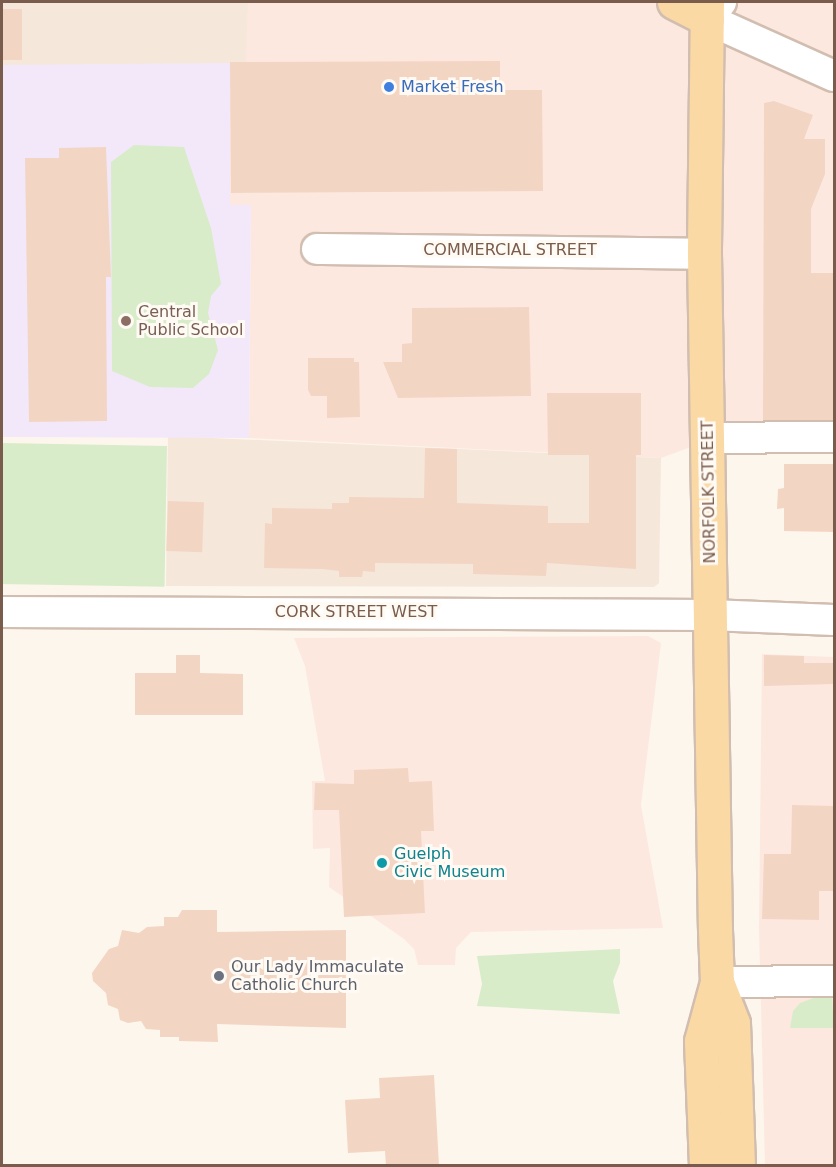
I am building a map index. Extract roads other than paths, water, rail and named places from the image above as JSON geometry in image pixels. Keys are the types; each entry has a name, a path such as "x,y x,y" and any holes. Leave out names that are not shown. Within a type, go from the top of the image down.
{"main road":[{"path":"674,2 712,7"},
{"name":"NORFOLK STREET","path":"706,1166 701,1041 717,982 704,254 712,7"},
{"name":"NORFOLK STREET","path":"717,982 733,1023 738,1166"}],"street":[{"path":"712,7 834,76"},
{"name":"COMMERCIAL STREET","path":"317,249 704,254"},
{"path":"708,438 834,437"},
{"name":"CORK STREET WEST","path":"2,612 710,615 834,620"},
{"path":"717,982 834,981"}],"place":[{"name":"Market Fresh","path":"389,87"},
{"name":"Central Public School","path":"126,321"},
{"name":"Guelph Civic Museum","path":"382,863"},
{"name":"Our Lady Immaculate Catholic Church","path":"219,976"}]}
